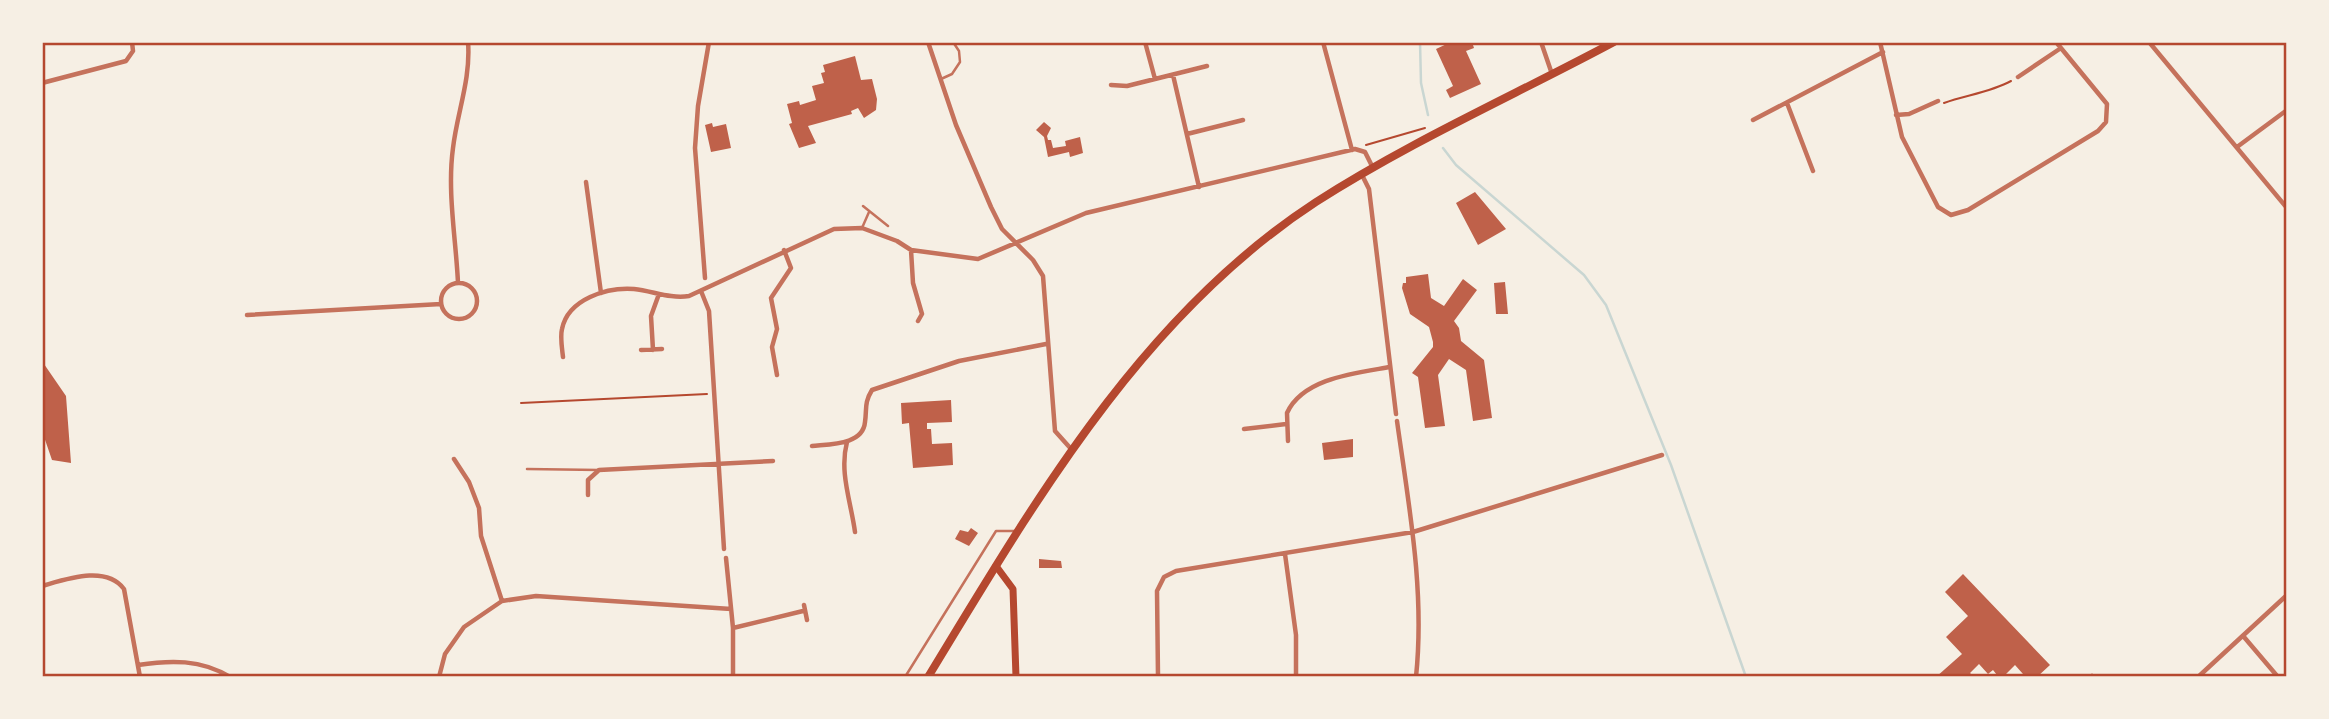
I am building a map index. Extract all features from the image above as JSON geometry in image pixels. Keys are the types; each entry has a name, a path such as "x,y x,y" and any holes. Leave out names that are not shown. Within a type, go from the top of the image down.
{"main road":[{"path":"928,677 1018,531 1132,370 1218,280 1290,220 1362,175 1437,133 1614,42"},
{"path":"996,566 1013,589 1016,677"}],"street":[{"path":"42,83 126,61 133,51 132,42"},
{"path":"458,283 451,175 453,148 466,81 468,42"},
{"path":"705,278 695,148 698,106 709,42"},
{"path":"928,42 990,207 1002,229 1019,244 1043,276 1046,344 1055,431 1073,451"},
{"path":"1145,42 1155,79"},
{"path":"1323,42 1352,150"},
{"path":"1541,42 1552,75"},
{"path":"1880,42 1902,137 1938,207 1951,215 1968,210 2098,131 2106,122 2107,104 2056,42"},
{"path":"2149,42 2287,208"},
{"path":"2018,77 2061,48"},
{"path":"1753,120 1883,52"},
{"path":"1111,85 1120,88 1207,66"},
{"path":"1173,75 1199,187"},
{"path":"1896,115 1909,114 1938,101"},
{"path":"1787,103 1813,171"},
{"path":"2237,148 2287,110"},
{"path":"1187,134 1243,120"},
{"path":"562,356 561,330 566,316 587,299 601,293 633,289 676,298 701,291 834,229 862,228 897,241 911,250 978,259 1019,244 1044,228 1086,213 1352,150 1360,149 1365,152 1373,169"},
{"path":"1362,175 1369,189 1396,414"},
{"path":"586,182 601,293"},
{"path":"777,375 772,347 777,329 771,298 791,268 784,250"},
{"path":"911,250 913,283 922,314 918,321"},
{"path":"458,283 469,286 476,295 474,312 458,319 447,314 442,304 447,288 458,283"},
{"path":"701,291 709,311 724,549"},
{"path":"653,350 651,316 659,293"},
{"path":"247,315 442,304"},
{"path":"812,446 846,442 858,437 865,425 864,402 872,390 959,361 1046,344"},
{"path":"641,350 662,349"},
{"path":"1288,441 1286,424 1291,404 1300,395 1331,380 1391,367"},
{"path":"1397,421 1413,532 1420,605 1416,677"},
{"path":"1244,429 1286,424"},
{"path":"846,442 843,457 846,495 855,532"},
{"path":"1158,677 1157,591 1164,577 1176,571 1413,532 1662,455"},
{"path":"454,459 470,482 479,508 481,536 502,601"},
{"path":"588,495 588,480 599,470 773,461"},
{"path":"1285,554 1296,635 1296,677"},
{"path":"726,558 733,628 733,677"},
{"path":"42,586 104,575 116,578 124,589 140,677"},
{"path":"2198,677 2287,595"},
{"path":"439,677 445,654 464,627 502,601 536,596 731,609"},
{"path":"733,628 803,608 807,620"},
{"path":"2244,637 2278,677"},
{"path":"138,665 168,661 196,663 230,677"}],"lane":[{"path":"940,79 952,74 960,62 959,51 953,42"},
{"path":"863,206 888,226"},
{"path":"862,228 869,211"},
{"path":"1396,414 1397,421"},
{"path":"527,469 599,470"},
{"path":"905,677 996,531 1018,531"}],"path":[{"path":"1938,101 1944,103 1981,90 1994,90 2018,77"},
{"path":"1360,149 1417,128 1437,133"},
{"path":"521,403 715,393"}],"building":[{"path":"1451,42 1472,42 1474,48 1466,51 1481,84 1450,98 1446,90 1453,86 1436,49"},
{"path":"855,56 861,80 872,79 877,99 876,110 864,118 858,108 851,111 852,114 808,126 816,143 799,148 789,124 792,123 787,104 799,101 800,105 816,100 812,86 824,83 821,73 825,72 823,65"},
{"path":"1044,122 1051,128 1047,136 1053,148 1066,146 1065,141 1080,137 1083,153 1070,157 1069,152 1048,157 1044,137 1036,130"},
{"path":"712,123 713,127 726,124 731,148 711,152 705,125"},
{"path":"1475,192 1506,229 1478,245 1456,203"},
{"path":"1428,274 1431,298 1444,306 1463,279 1477,290 1454,321 1459,328 1461,341 1484,360 1492,418 1473,421 1466,370 1449,359 1438,375 1445,426 1425,428 1418,377 1412,373 1433,347 1433,342 1429,327 1410,314 1402,288 1406,277"},
{"path":"1505,282 1508,314 1496,314 1494,283"},
{"path":"44,364 66,396 71,463 52,460 42,431"},
{"path":"951,400 952,422 927,423 927,429 931,429 932,444 952,443 953,465 913,468 909,423 902,424 901,403"},
{"path":"1353,439 1353,457 1324,460 1322,443"},
{"path":"971,528 978,533 969,546 955,539 960,530 968,532"},
{"path":"1039,559 1061,561 1062,568 1039,568"},
{"path":"1963,574 2050,665 2037,677 2020,677 2023,674 2015,665 2006,674 2009,677 1995,677 1997,675 1993,670 1988,674 1979,664 1970,673 1974,677 1936,677 1962,654 1946,637 1968,616 1945,592"}],"waterway":[{"path":"1420,42 1421,83 1428,115"},
{"path":"1443,148 1456,165 1584,275 1606,305 1671,465 1746,677"}]}
